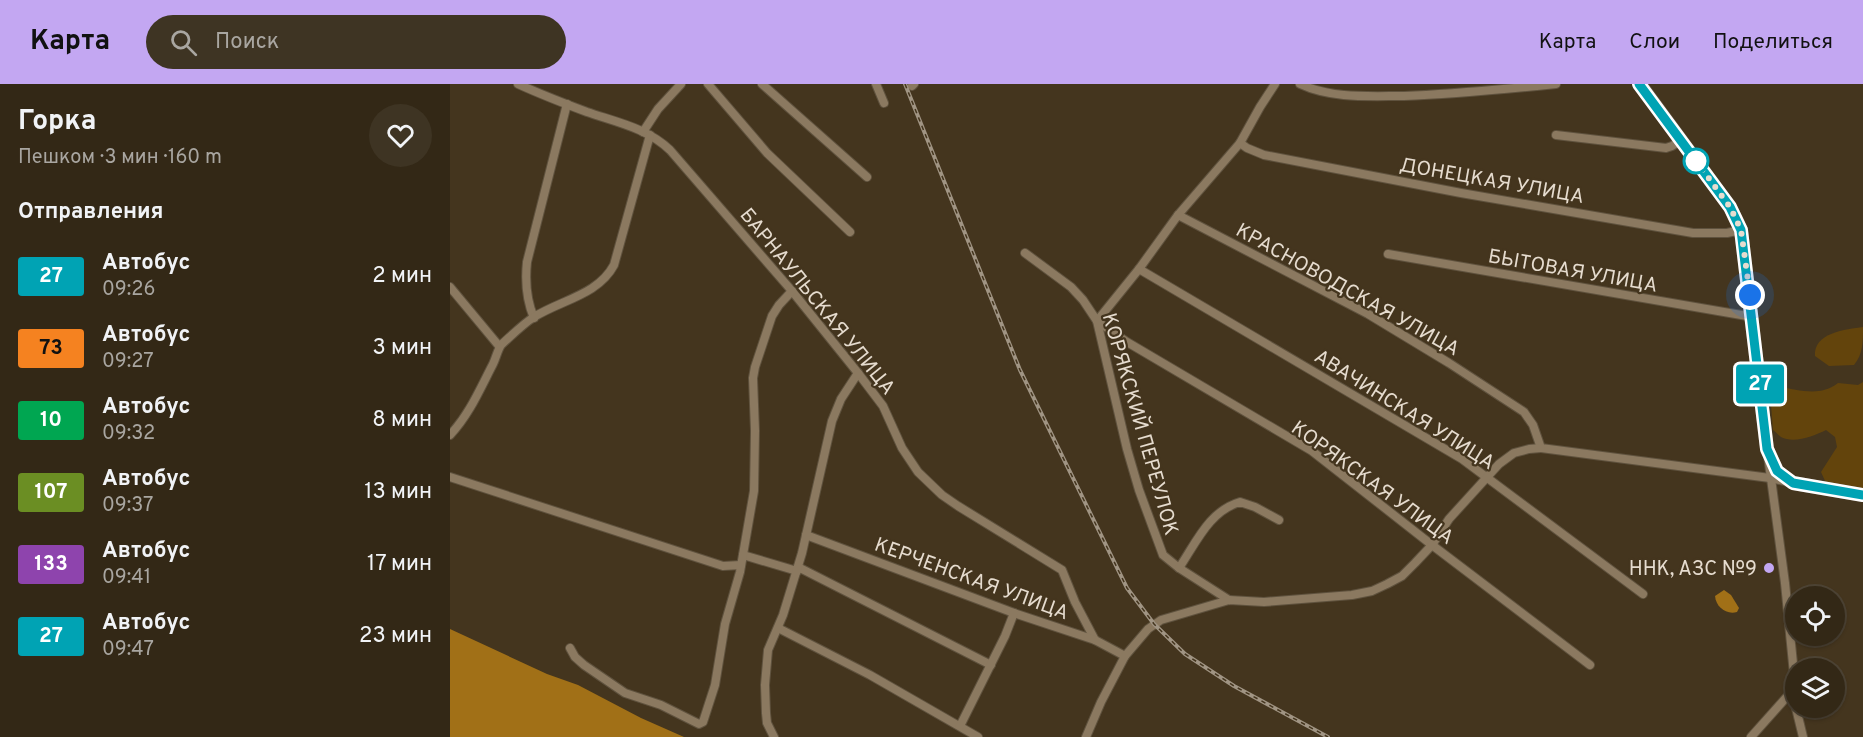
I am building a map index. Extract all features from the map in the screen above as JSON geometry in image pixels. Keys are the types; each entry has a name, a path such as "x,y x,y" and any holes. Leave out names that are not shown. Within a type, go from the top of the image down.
{"street":[{"name":"БАРНАУЛЬСКАЯ УЛИЦА","path":"519,84 647,133 670,150 792,291 858,373 883,406 908,459 928,482 958,506 1062,570 1075,602 1095,640"},
{"path":"450,435 459,426 473,403 496,357 499,346 534,318 600,283 607,277 614,265 620,245 647,133 658,109 681,84"},
{"path":"708,84 767,153 850,232"},
{"path":"762,84 867,177"},
{"path":"876,84 884,103"},
{"path":"1097,321 1178,215 1240,143 1275,84"},
{"path":"1300,84 1323,92 1367,96 1454,94 1556,84"},
{"path":"1640,84 1730,207 1741,230 1792,658"},
{"path":"534,318 527,298 525,280 527,262 567,104"},
{"path":"1556,135 1666,148 1681,140"},
{"name":"ДОНЕЦКАЯ УЛИЦА","path":"1240,143 1264,155 1473,195 1693,233 1727,233 1741,230"},
{"name":"КРАСНОВОДСКАЯ УЛИЦА","path":"1178,215 1368,314 1449,363 1524,412 1533,425 1541,448"},
{"name":"КОРЯКСКИЙ ПЕРЕУЛОК","path":"1025,253 1071,287 1097,321 1116,410 1139,490 1163,555 1229,600"},
{"name":"БЫТОВАЯ УЛИЦА","path":"1388,254 1753,317"},
{"name":"АВАЧИНСКАЯ УЛИЦА","path":"1139,269 1430,440 1487,477 1643,594"},
{"path":"450,287 499,346"},
{"path":"570,648 575,657 584,665 625,693 661,705 699,724 703,722 715,685 729,609 741,566 754,490 753,378 755,367 770,320 779,305 792,291"},
{"name":"КОРЯКСКАЯ УЛИЦА","path":"1097,321 1127,342 1312,451 1590,665"},
{"path":"774,737 767,723 765,703 768,650 778,628 797,569 832,421 841,399 858,373"},
{"path":"1086,737 1125,656 1137,640 1161,620 1229,600 1264,602 1352,595 1372,591 1402,576 1432,545 1449,519 1487,477 1514,453 1541,448 1770,478 1863,495"},
{"path":"1767,449 1777,471 1793,483"},
{"path":"450,477 723,566 741,566"},
{"path":"1179,568 1209,522 1226,507 1240,502 1280,520"},
{"name":"КЕРЧЕНСКАЯ УЛИЦА","path":"806,535 1014,613 1095,640 1125,656"},
{"path":"743,555 797,569 991,665"},
{"path":"960,726 1014,613"},
{"path":"778,628 870,675 978,737"},
{"path":"1751,737 1785,700"},
{"path":"1798,718 1803,737"}],"shaded area":[{"path":"1863,327 1861,352 1854,365 1829,366 1815,356 1819,342 1825,337 1840,331"},
{"path":"1863,382 1863,489 1826,483 1821,472 1837,447 1835,437 1826,430 1810,437 1792,440 1781,437 1773,430 1770,392 1775,386 1816,391 1831,388 1838,383 1858,385"},
{"path":"1724,590 1731,595 1739,608 1737,612 1725,611 1717,604 1715,596"},
{"path":"450,629 547,674 578,685 641,718 684,737 450,737"}],"railway":[{"path":"905,84 1020,370 1127,588 1154,624 1185,654 1234,686 1328,737"}],"bus line":[{"name":"27","path":"1639,84 1730,207 1741,230 1767,449 1777,471 1793,483 1863,495"}],"place":[{"name":"ННК, АЗС №9","path":"1769,568"}],"route":[{"path":"1696,161 1730,207 1741,230 1750,295"}]}
